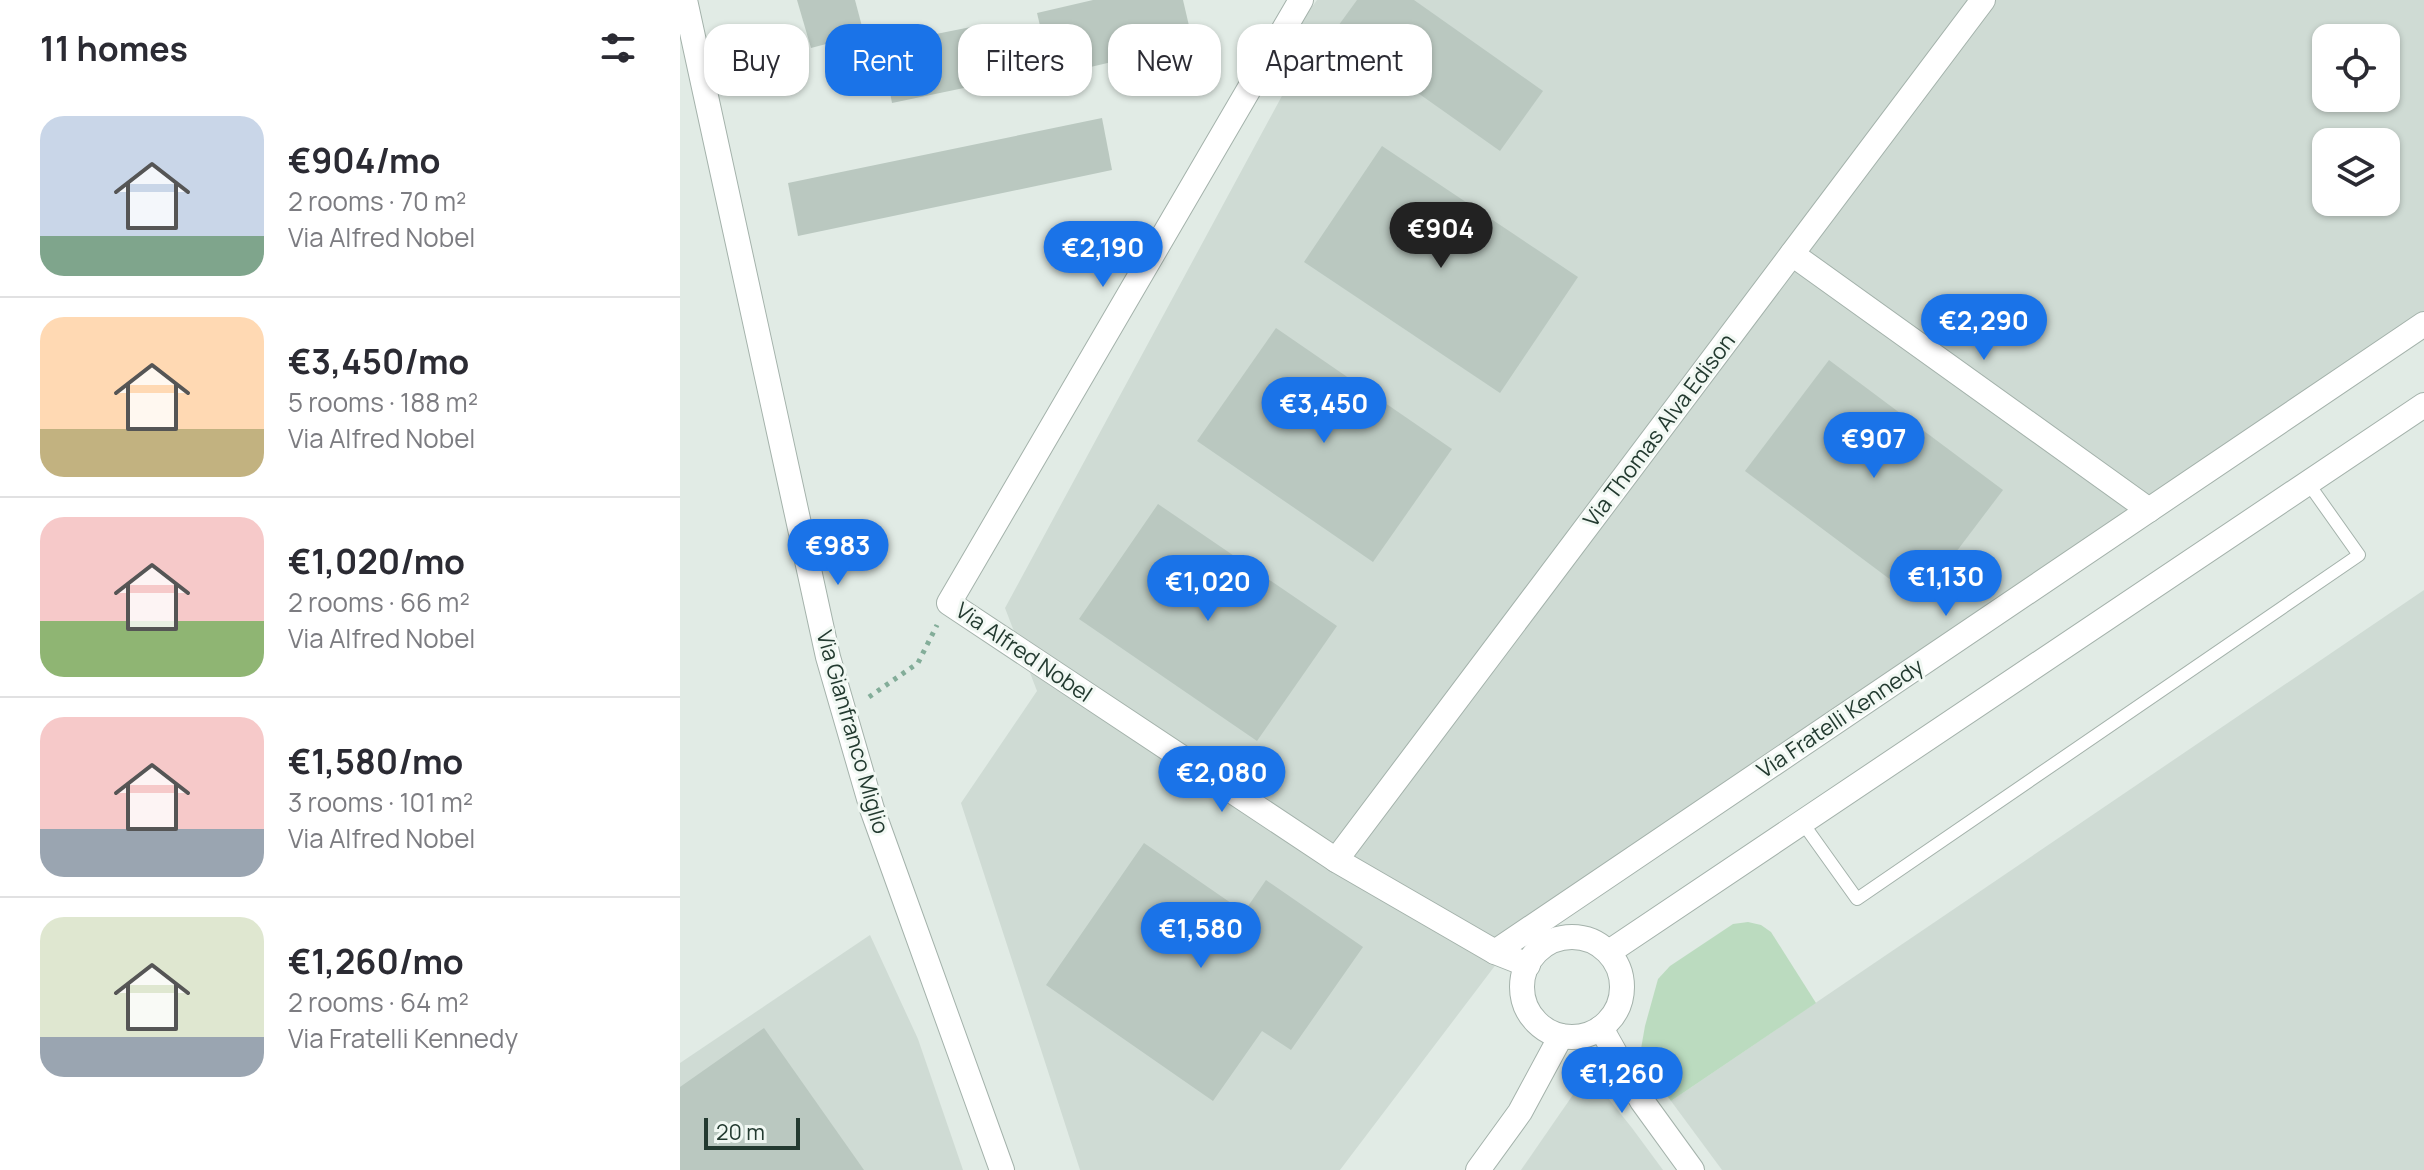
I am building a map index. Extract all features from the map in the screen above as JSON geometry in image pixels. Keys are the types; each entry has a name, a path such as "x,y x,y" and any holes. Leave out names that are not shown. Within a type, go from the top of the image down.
{"street":[{"name":"Via Gianfranco Miglio","path":"685,0 828,657 872,809 1002,1170"},
{"name":"Via Alfred Nobel","path":"1301,0 949,603 1336,860 1495,952 1528,965"},
{"name":"Via Thomas Alva Edison","path":"1336,860 1983,0"},
{"path":"1792,254 2149,510"},
{"name":"Via Fratelli Kennedy","path":"1495,952 2424,324"},
{"path":"1609,952 2424,405"},
{"path":"1578,937 1595,942 1609,952 1622,978 1622,992 1611,1019 1601,1028 1575,1038 1546,1030 1533,1019 1525,1005 1522,988 1532,957 1544,945 1561,938 1578,937"},
{"path":"1601,1028 1642,1101 1692,1170"},
{"path":"1478,1170 1520,1112 1561,1036"}],"lane":[{"path":"1802,822 1857,899 2359,555 2308,483"}],"path":[{"path":"845,714 918,663 949,603"}],"shaded area":[{"path":"1317,0 2424,0 2424,311 1535,913 1340,1170 1080,1170 961,803 1037,691 1005,608 1282,96 1432,96 1432,24 1299,24"},
{"path":"2424,590 2424,1170 1722,1170 1671,1101"},
{"path":"870,935 918,1039 963,1170 680,1170 680,1063"},
{"path":"1588,1073 1632,1128 1663,1170 1521,1170"}],"green space":[{"path":"1748,922 1761,925 1771,932 1816,1003 1671,1101 1639,1060 1658,979 1670,966 1733,924"}],"building":[{"path":"797,0 855,0 861,24 825,24 825,44 811,48 809,24 804,24"},
{"path":"1093,0 1183,0 1189,24 1108,24 1108,63 1092,67 1092,24 1040,24 1037,13"},
{"path":"1357,0 1414,0 1543,91 1500,151 1422,96 1432,96 1432,24 1340,24"},
{"path":"958,30 958,89 942,93 942,33"},
{"path":"891,96 926,96 892,103"},
{"path":"1102,118 1112,170 798,236 788,183"},
{"path":"1382,146 1578,277 1500,393 1304,262"},
{"path":"1276,328 1452,449 1373,562 1197,441"},
{"path":"1829,360 2003,490 1919,601 1745,471"},
{"path":"1158,504 1337,626 1257,741 1079,619"},
{"path":"1144,843 1244,912 1266,880 1363,947 1291,1050 1262,1031 1213,1101 1046,985"},
{"path":"764,1028 864,1170 680,1170 680,1087"}]}
